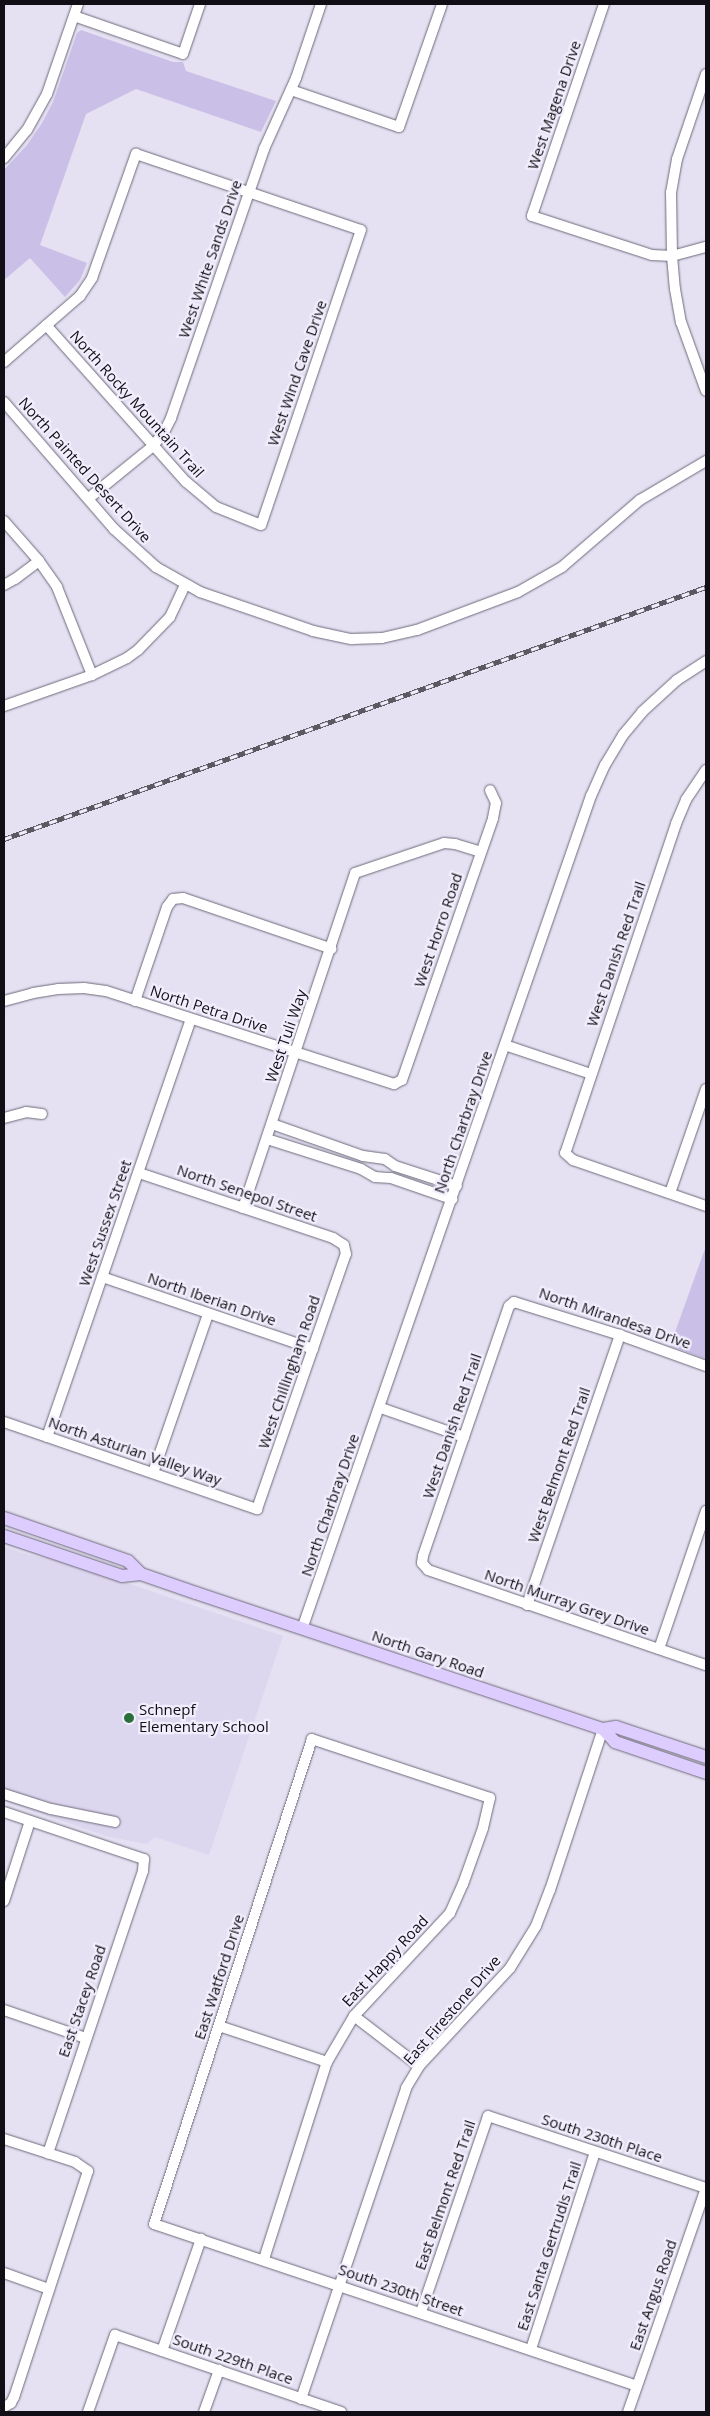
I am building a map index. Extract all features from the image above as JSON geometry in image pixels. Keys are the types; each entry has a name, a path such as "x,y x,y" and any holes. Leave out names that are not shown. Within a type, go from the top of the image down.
{"main road":[{"name":"North Gary Road","path":"4,1518 128,1561 141,1574"},
{"name":"North Gary Road","path":"4,1536 122,1576 141,1574 603,1730 616,1726 706,1757"},
{"path":"603,1730 615,1742 706,1773"}],"street":[{"path":"4,158 17,143 38,112 47,94 78,4"},
{"path":"74,16 182,54 200,4"},
{"name":"West White Sands Drive","path":"89,498 153,446 164,432 171,418 264,149 291,90 322,4"},
{"path":"291,90 399,127 442,4"},
{"name":"West Magena Drive","path":"604,4 532,216 652,255 672,256"},
{"path":"706,74 677,159 671,192 672,256 675,290 681,322 706,391"},
{"path":"4,362 80,296 92,278 136,154 249,193"},
{"name":"West Wind Cave Drive","path":"249,193 361,230 261,525"},
{"path":"672,256 706,247"},
{"name":"North Rocky Mountain Trail","path":"46,326 186,482 204,498 235,516 261,525"},
{"name":"North Painted Desert Drive","path":"4,402 114,529 144,557 185,585 214,597 327,635 352,639 398,635 498,601 538,582 567,562 640,500 706,461"},
{"path":"4,521 39,561 57,587 92,675"},
{"path":"4,584 16,579 39,561"},
{"path":"4,706 92,675 120,662 138,650 170,616 185,585"},
{"name":"North Charbray Drive","path":"302,1629 457,1186 590,796 605,765 623,735 642,712 677,680 706,661"},
{"name":"West Danish Red Trail","path":"670,1193 573,1160 565,1153 676,824 686,800 706,770"},
{"name":"West Horro Road","path":"402,1080 496,804 490,790"},
{"name":"West Tuli Way","path":"243,1208 332,949 355,873 444,843 455,844 481,852"},
{"path":"136,1001 167,907 173,899 183,898 332,949"},
{"name":"North Petra Drive","path":"4,1002 33,993 84,988 106,991 387,1084 394,1084 402,1080"},
{"name":"West Sussex Street","path":"48,1437 191,1019"},
{"path":"505,1045 591,1074"},
{"path":"706,1088 670,1193 706,1206"},
{"path":"4,1118 26,1112 42,1114"},
{"path":"272,1124 457,1186"},
{"path":"267,1139 361,1169 375,1177 391,1178 452,1199"},
{"path":"367,1174 365,1165 371,1156"},
{"name":"North Senepol Street","path":"139,1173 333,1238 344,1245"},
{"name":"West Chillingham Road","path":"257,1508 346,1254 344,1245"},
{"name":"North Iberian Drive","path":"102,1277 313,1349"},
{"name":"West Danish Red Trail","path":"422,1563 509,1306 514,1302"},
{"name":"North Mirandesa Drive","path":"514,1302 620,1335 706,1366"},
{"path":"153,1473 208,1314"},
{"name":"West Belmont Red Trail","path":"528,1605 620,1335"},
{"path":"380,1408 464,1437"},
{"name":"North Asturian Valley Way","path":"4,1422 257,1508"},
{"path":"659,1649 706,1511"},
{"name":"North Murray Grey Drive","path":"422,1563 428,1570 706,1665"},
{"name":"East Firestone Drive","path":"301,2399 389,2133 406,2088 419,2066 510,1968 536,1926 550,1890 603,1730"},
{"name":"East Watford Drive","path":"154,2224 312,1739 490,1798"},
{"path":"4,1794 51,1809 115,1822"},
{"name":"East Happy Road","path":"264,2259 327,2062 354,2016 450,1913 464,1884 484,1828 490,1798"},
{"path":"4,1812 30,1821 4,1901"},
{"name":"East Stacey Road","path":"30,1821 144,1859 143,1871 48,2153"},
{"path":"4,2010 86,2038"},
{"path":"354,2016 419,2066"},
{"path":"219,2026 327,2062"},
{"name":"South 230th Place","path":"488,2116 706,2188"},
{"name":"East Belmont Red Trail","path":"421,2312 488,2116"},
{"path":"4,2139 75,2162 88,2170 50,2289 7,2405"},
{"name":"East Santa Gertrudis Trail","path":"531,2349 596,2152"},
{"name":"East Angus Road","path":"628,2412 706,2188"},
{"name":"South 230th Street","path":"154,2224 264,2259 638,2386"},
{"path":"162,2351 201,2239"},
{"path":"4,2274 50,2289"},
{"name":"South 229th Place","path":"88,2412 115,2335 341,2412"},
{"path":"204,2412 219,2370"}],"shaded area":[{"path":"81,30 173,62 183,62 186,71 276,101 261,132 136,89 86,114 40,245 87,263 80,280 65,297 30,258 4,280 4,170 27,145 42,123 53,102 77,33"},
{"path":"706,1246 706,1359 670,1346"},
{"name":"Schnepf Elementary School","path":"4,1547 29,1555 62,1561 283,1636 209,1855 155,1837 147,1844 109,1837 4,1801"}],"railway":[{"path":"4,839 706,587"}],"place":[{"name":"Schnepf Elementary School","path":"129,1718"}]}
